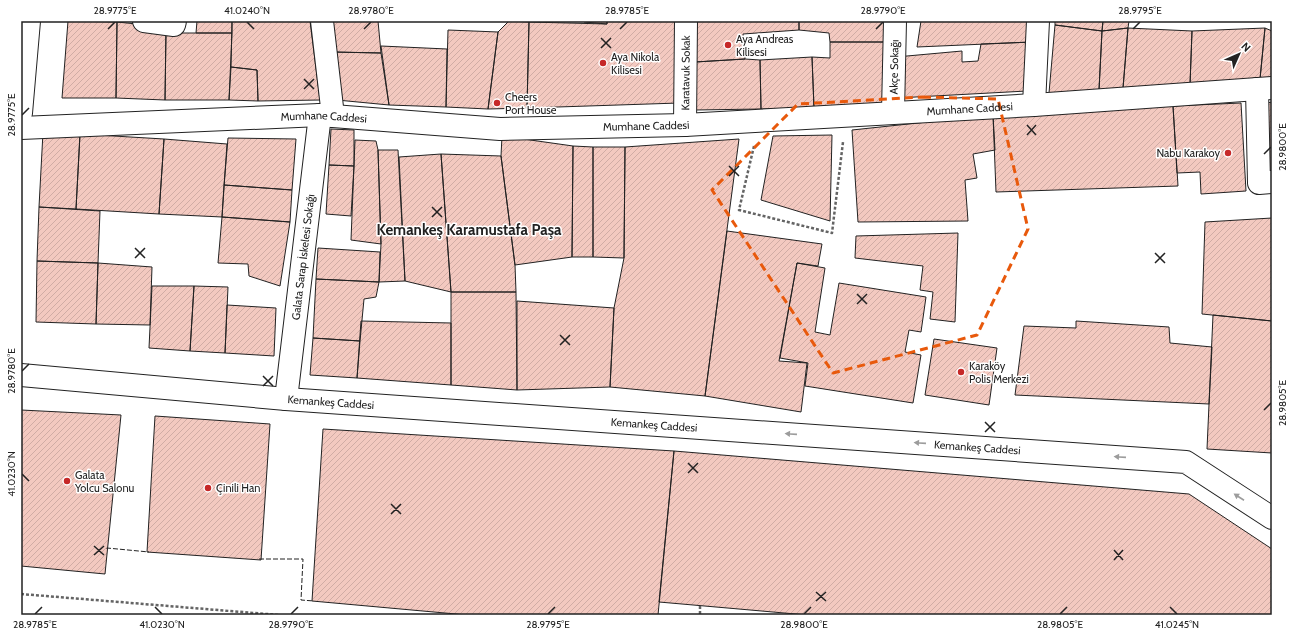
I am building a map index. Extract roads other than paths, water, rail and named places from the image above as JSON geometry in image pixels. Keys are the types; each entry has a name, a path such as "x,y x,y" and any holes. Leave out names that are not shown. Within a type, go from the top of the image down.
{"street":[{"path":"21,113 29,21"},
{"path":"144,21 174,25 175,21"},
{"name":"Galata Sarap İskelesi Sokağı","path":"286,399 327,115 322,21"},
{"name":"Karatavuk Sokak","path":"685,125 686,21"},
{"name":"Akçe Sokağı","path":"892,112 895,21"},
{"path":"1034,105 1038,21"},
{"path":"1265,89 1259,183 1272,182"},
{"name":"Mumhane Caddesi","path":"21,128 327,115 500,130 685,125 1034,105 1265,89"},
{"name":"Kemankeş Caddesi","path":"21,375 286,399 1186,462 1272,518"}],"place":[{"name":"Aya Andreas Kilisesi","path":"728,45"},
{"name":"Aya Nikola Kilisesi","path":"603,63"},
{"name":"Cheers Port House","path":"497,103"},
{"name":"Nabu Karakoy","path":"1228,153"},
{"name":"Karaköy Polis Merkezi","path":"961,372"},
{"name":"Galata Yolcu Salonu","path":"67,481"},
{"name":"Çinili Han","path":"208,488"}],"district":[{"name":"Kemankeş Karamustafa Paşa","path":"469,230"}]}
